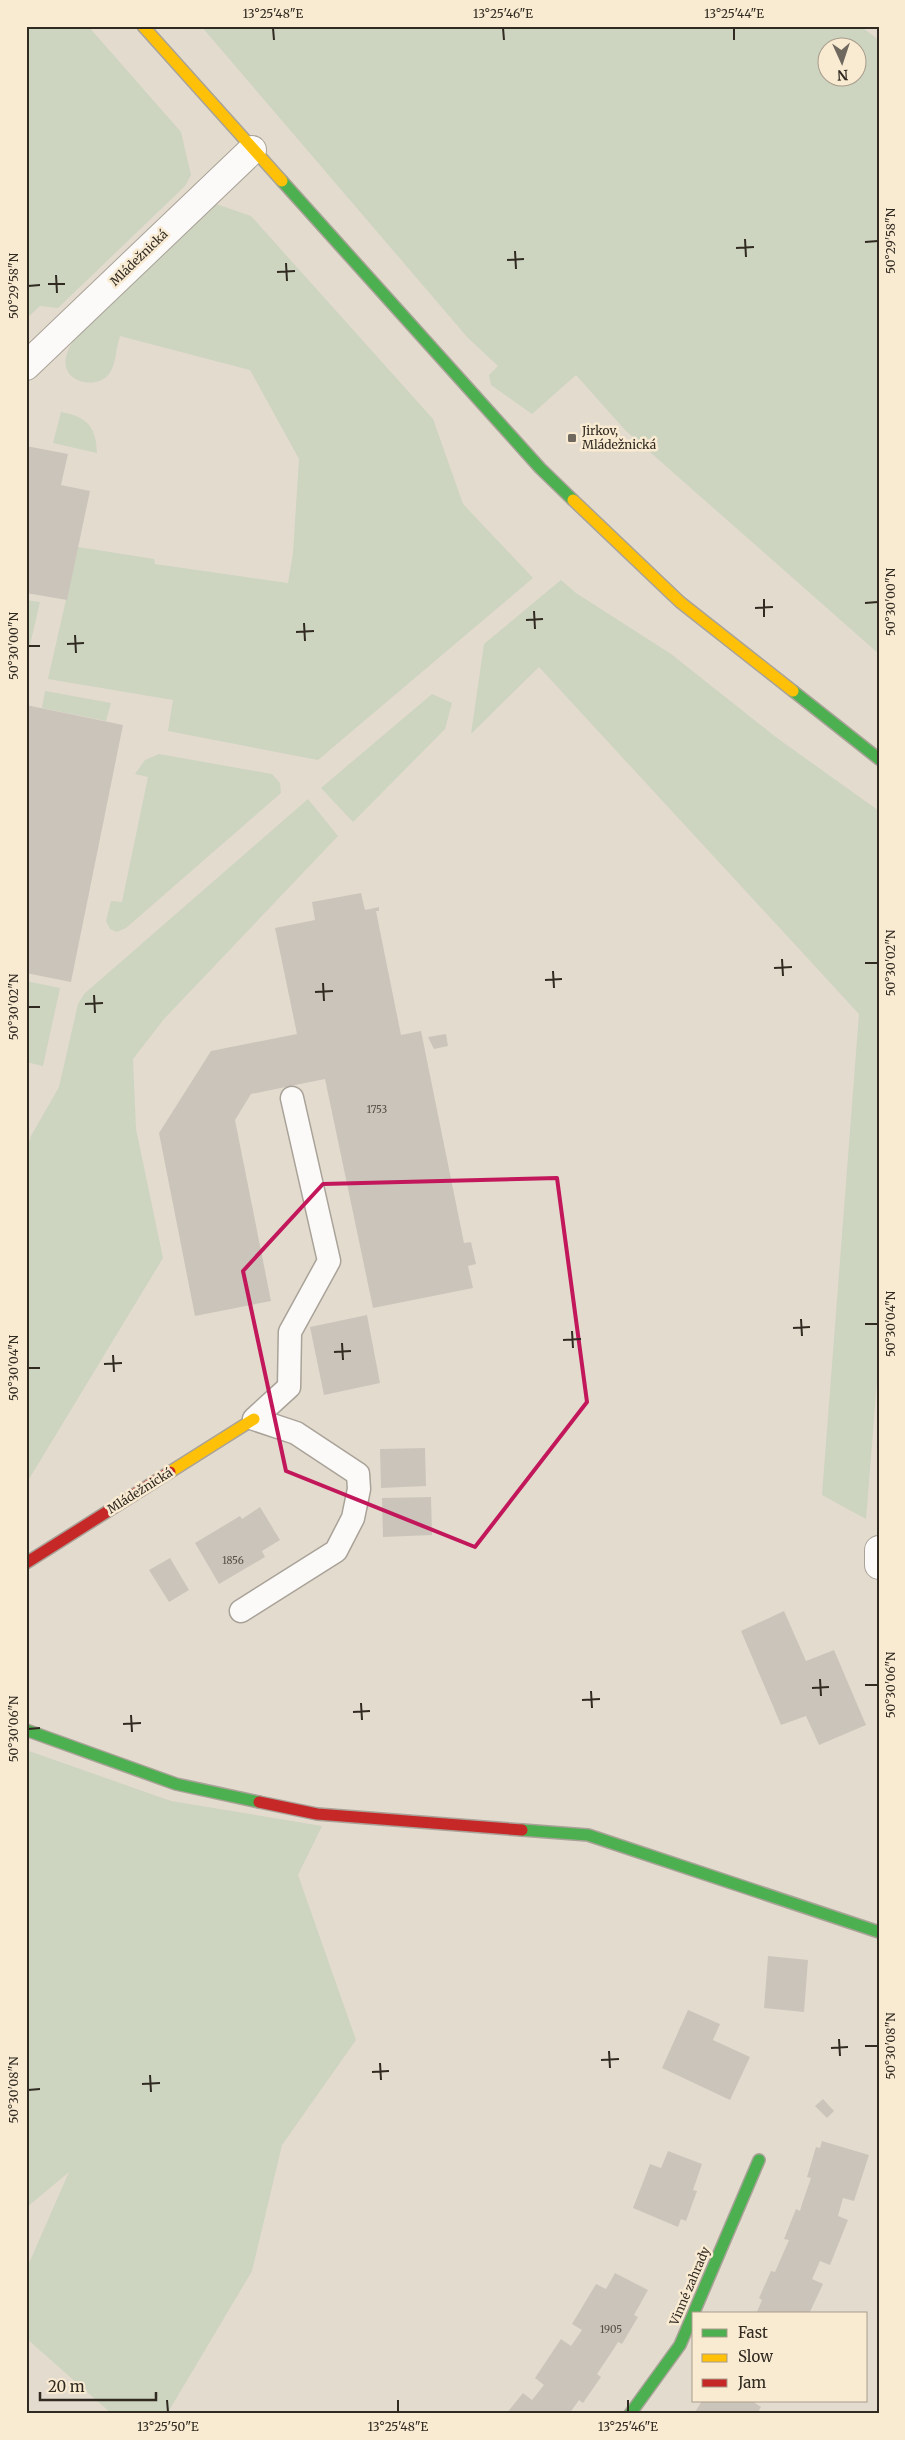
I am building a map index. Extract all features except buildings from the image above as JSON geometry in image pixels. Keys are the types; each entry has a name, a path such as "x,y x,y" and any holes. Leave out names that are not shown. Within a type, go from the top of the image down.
{"street":[{"path":"143,26 252,150 540,468 680,602 879,759"},
{"name":"Mládežnická","path":"26,366 252,150"},
{"name":"Mládežnická","path":"26,1563 254,1419"},
{"path":"879,1550 879,1565"},
{"path":"26,1730 176,1784 317,1814 588,1835 879,1932"},
{"name":"Vinné zahrady","path":"694,2312 759,2160"},
{"name":"Vinné zahrady","path":"630,2414 680,2346 692,2318"}],"lane":[{"path":"241,1611 336,1551 353,1518 359,1488 358,1474 296,1433 254,1419 289,1387 290,1332 329,1261 292,1098"}],"highlighted area":[{"path":"557,1178 587,1402 475,1547 286,1471 243,1271 323,1184"}],"green space":[{"path":"26,26 88,26 181,132 191,175 185,186 58,308 40,306 26,319"},
{"path":"201,26 860,26 879,40 879,654 625,430 576,375 532,414 491,385 489,375 498,366 468,338"},
{"path":"216,204 251,216 433,419 463,504 533,578 318,760 168,731 173,700 48,679 78,547 154,559 155,564 288,583 293,553 299,459 250,370 120,336 113,366 109,374 102,380 84,382 76,379 69,373 66,365 67,354 74,340"},
{"path":"61,412 84,420 88,424 95,436 97,453 53,443"},
{"path":"561,580 576,593 671,654 777,738 879,811 879,1356 866,1519 822,1495 859,1014 539,667 471,734 484,644"},
{"path":"26,600 40,602 26,662"},
{"path":"45,691 111,703 106,721 42,708"},
{"path":"432,694 452,703 445,729 353,822 321,788"},
{"path":"159,754 272,774 280,783 281,793 126,928 117,932 110,929 106,921 111,901 122,902 148,777 135,774 145,760"},
{"path":"308,799 338,836 164,1019 133,1059 136,1129 163,1258 26,1484 26,1152 31,1136 59,1087 78,1004 84,994"},
{"path":"26,981 60,988 43,1066 26,1062"},
{"path":"26,1750 171,1801 322,1826 298,1875 356,2040 282,2145 252,2271 167,2414 112,2414 26,2338 26,2270 69,2172 26,2208"}],"traffic: fast":[{"path":"282,181 540,468 573,500"},
{"path":"793,691 879,759"},
{"path":"26,1730 176,1784 259,1802"},
{"path":"522,1830 588,1835 879,1932"},
{"path":"694,2312 759,2160"},
{"path":"630,2414 680,2345 692,2317"}],"traffic: slow":[{"path":"143,26 282,181"},
{"path":"573,500 680,602 793,691"},
{"path":"170,1472 254,1419"}],"traffic: jam":[{"path":"26,1563 170,1472"},
{"path":"259,1802 317,1814 522,1830"}],"place":[{"name":"Jirkov, Mládežnická","path":"572,438"}]}
